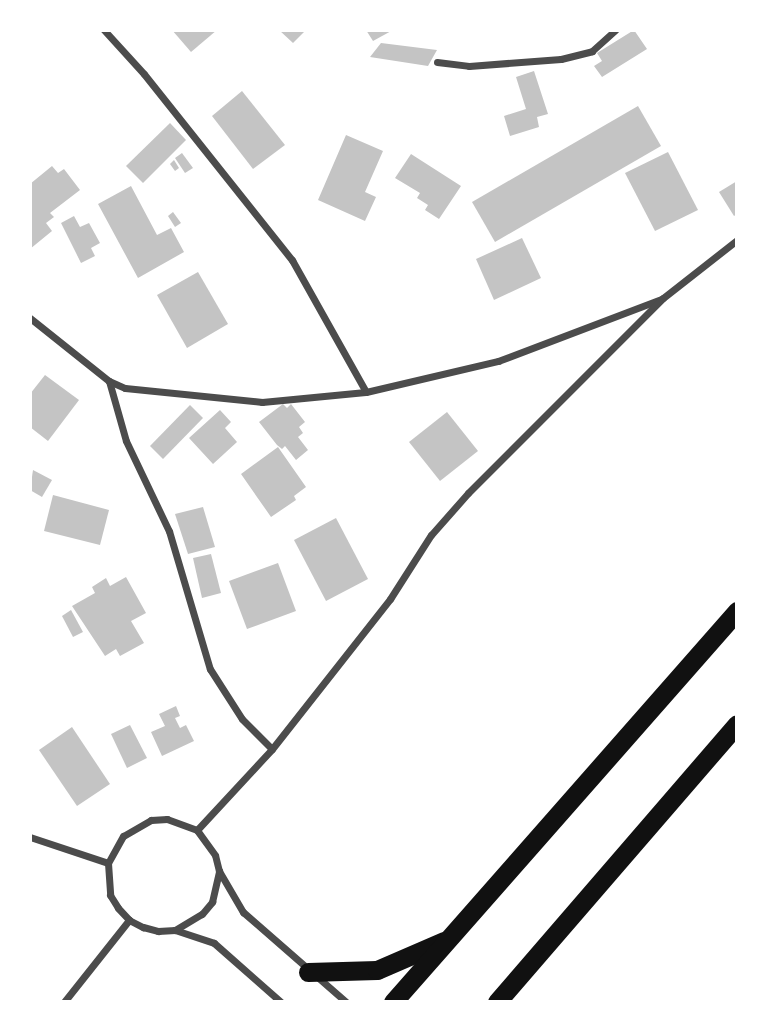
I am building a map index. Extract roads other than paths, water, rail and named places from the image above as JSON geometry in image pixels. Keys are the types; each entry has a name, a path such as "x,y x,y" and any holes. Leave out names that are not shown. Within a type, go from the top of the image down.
{"highway":[{"path":"393,1002 737,611"},
{"path":"503,997 737,724"},
{"path":"308,972 377,970 449,939"}],"street":[{"path":"104,30 144,74 292,260 366,391"},
{"path":"437,62 469,66 561,59 592,51 615,30"},
{"path":"197,830 272,749 390,599 431,535 468,493 663,298 737,240"},
{"path":"30,318 109,381 141,392 262,402 366,391 498,361 663,298"},
{"path":"109,381 126,441 169,531 210,669 242,719 272,749"},
{"path":"281,1002 214,943 175,930 158,931 129,920 110,895 108,863 118,842 136,826 167,819 197,830 215,855 219,871 243,912 308,972 346,1002"},
{"path":"30,838 108,863"},
{"path":"175,930 202,914 212,902 219,871"},
{"path":"64,1002 129,920"}]}
